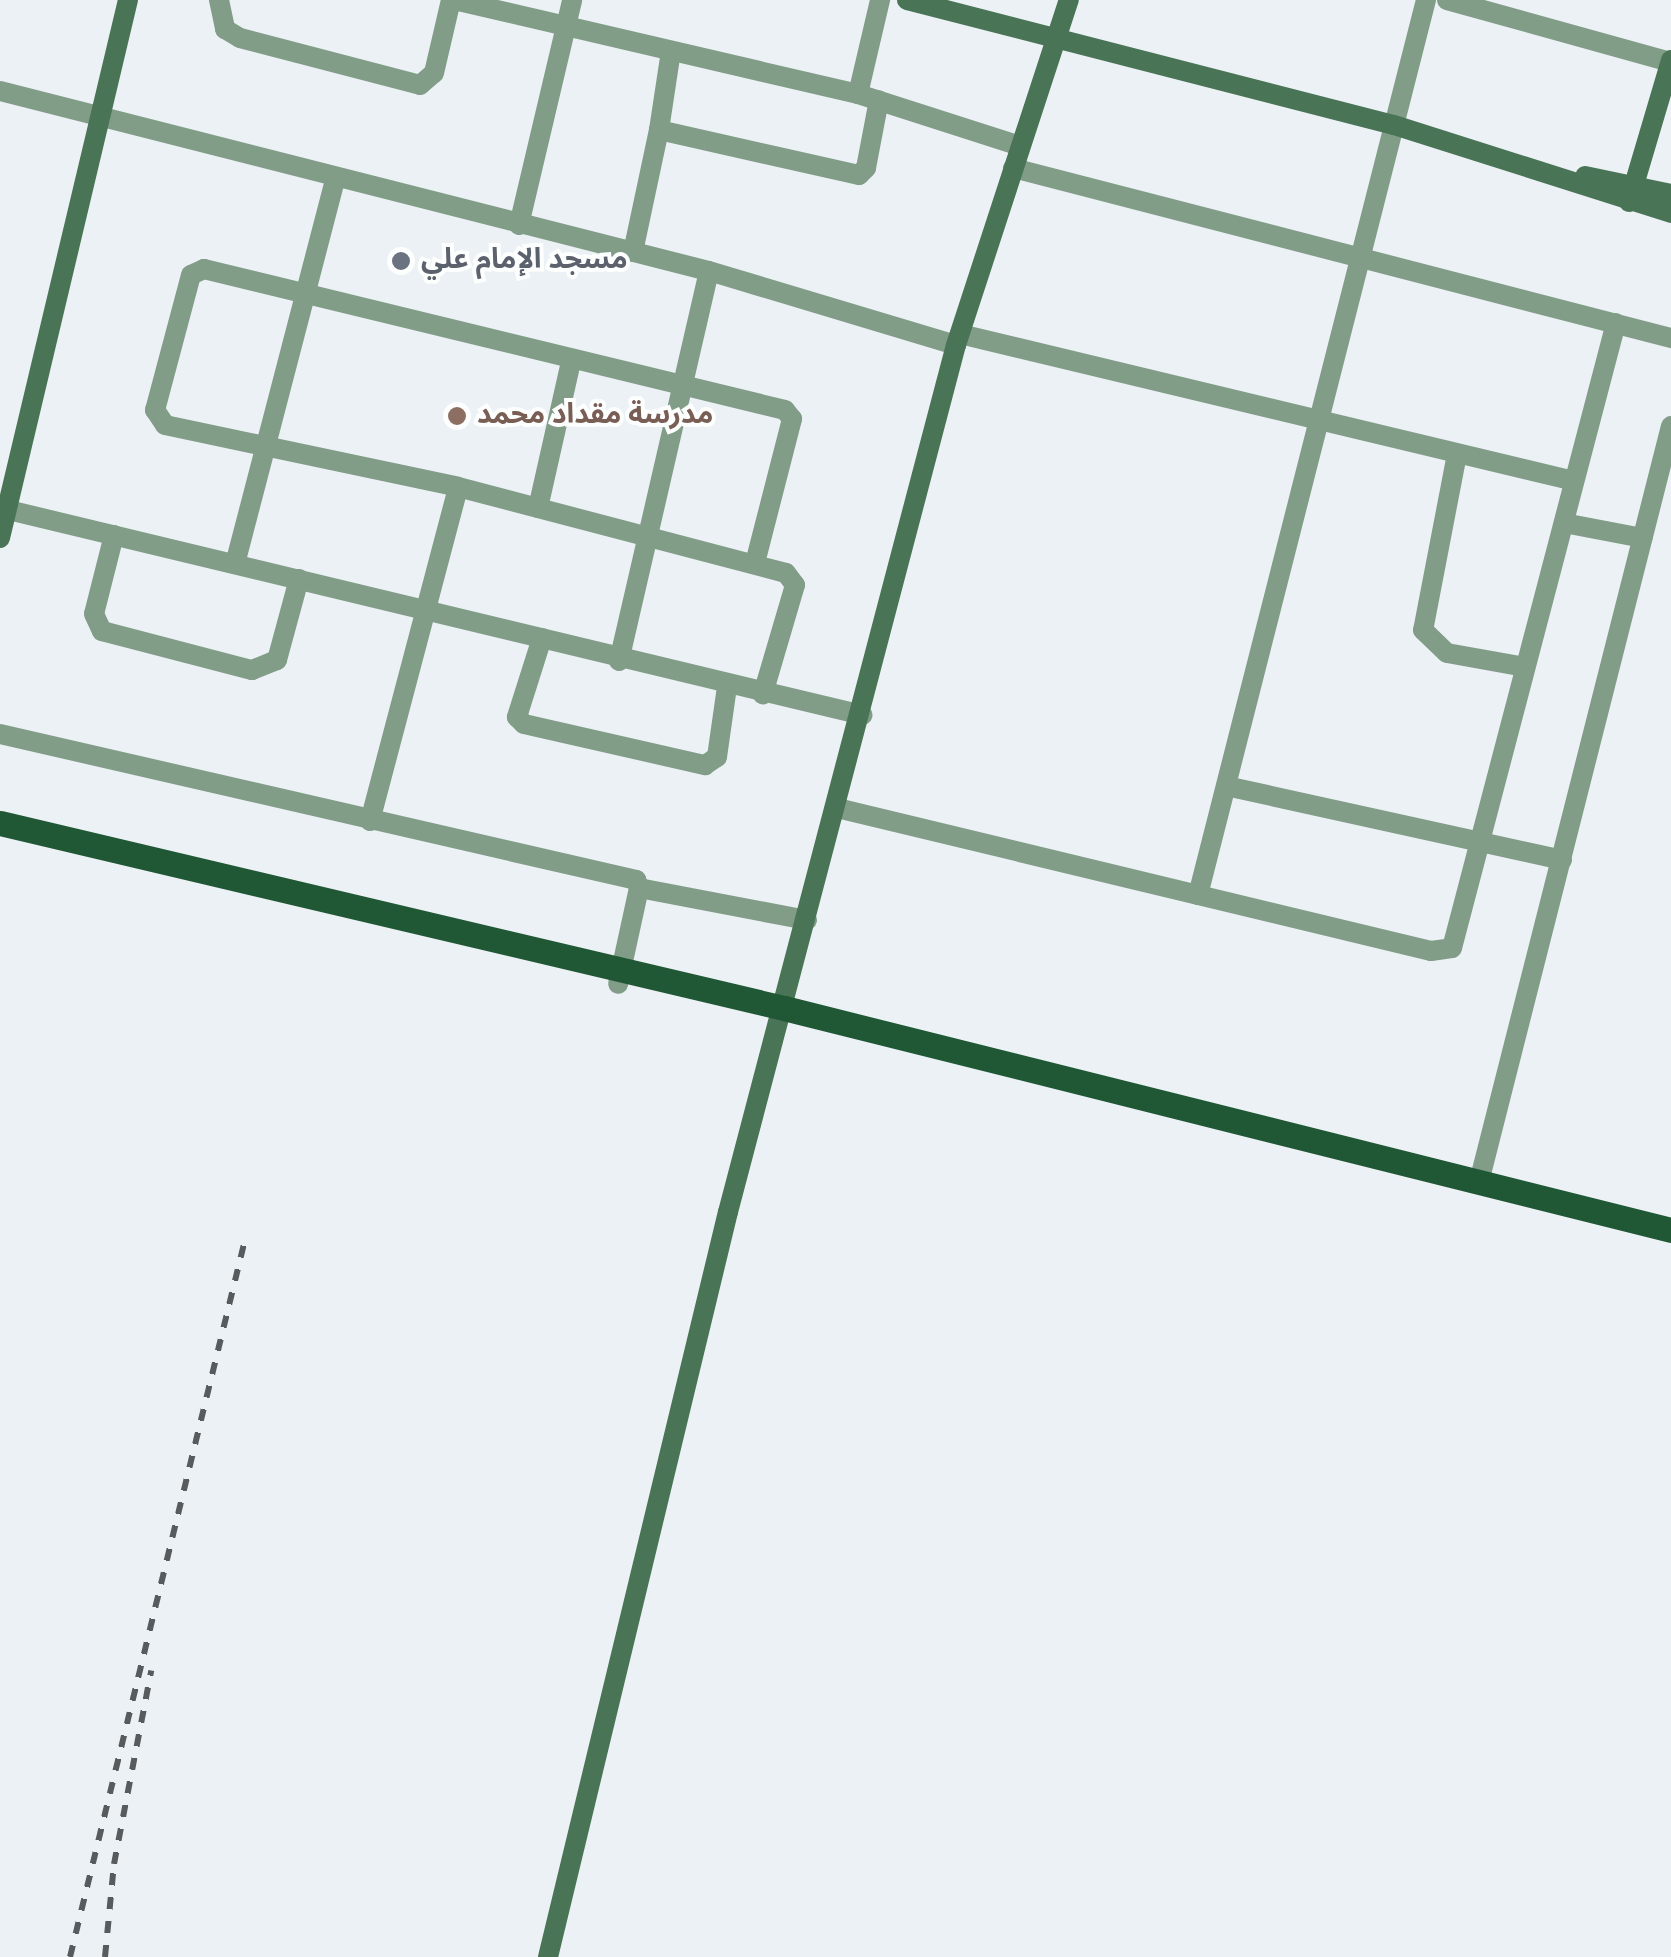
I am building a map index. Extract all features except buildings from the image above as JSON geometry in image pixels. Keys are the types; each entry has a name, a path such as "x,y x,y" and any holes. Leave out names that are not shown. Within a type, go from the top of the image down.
{"main road":[{"path":"0,824 1671,1230"},
{"path":"0,838 620,976"},
{"path":"782,1015 1671,1244"}],"street":[{"path":"0,538 4,509 103,120 128,0"},
{"path":"220,0 225,29 240,38 420,85 434,73 452,0 869,97 1020,146"},
{"path":"520,224 572,0"},
{"path":"658,130 859,174 866,168 880,0"},
{"path":"907,0 1394,125 1632,193 1671,213"},
{"path":"548,1957 634,1587 958,339 1069,0"},
{"path":"1198,895 1426,0"},
{"path":"1446,0 1671,61 1632,193"},
{"path":"633,252 672,51"},
{"path":"0,92 335,180 709,271 958,339 1574,481"},
{"path":"1013,168 1362,254 1671,338"},
{"path":"235,564 270,443 335,180"},
{"path":"1632,193 1671,194"},
{"path":"756,564 790,414 194,270 155,410 165,424 270,443 458,487 786,573 795,585 763,694"},
{"path":"619,660 709,271"},
{"path":"837,808 1443,951 1457,942 1616,323"},
{"path":"538,508 570,361"},
{"path":"1479,1182 1671,426"},
{"path":"1457,454 1423,630 1447,653 1525,667"},
{"path":"370,821 458,487"},
{"path":"4,509 426,608 727,687 862,715"},
{"path":"1564,523 1643,538"},
{"path":"114,535 94,614 102,632 252,670 277,660 298,579"},
{"path":"542,638 517,717 524,724 704,765 717,757 727,687"},
{"path":"0,734 636,880 640,888 620,976"},
{"path":"1226,786 1562,860"},
{"path":"640,888 807,920"}],"railway":[{"path":"70,1957 244,1244"},
{"path":"105,1957 114,1864 151,1671"}],"place":[{"name":"مسجد الإمام علي","path":"401,261"},
{"name":"مدرسة مقداد محمد","path":"457,416"}]}
